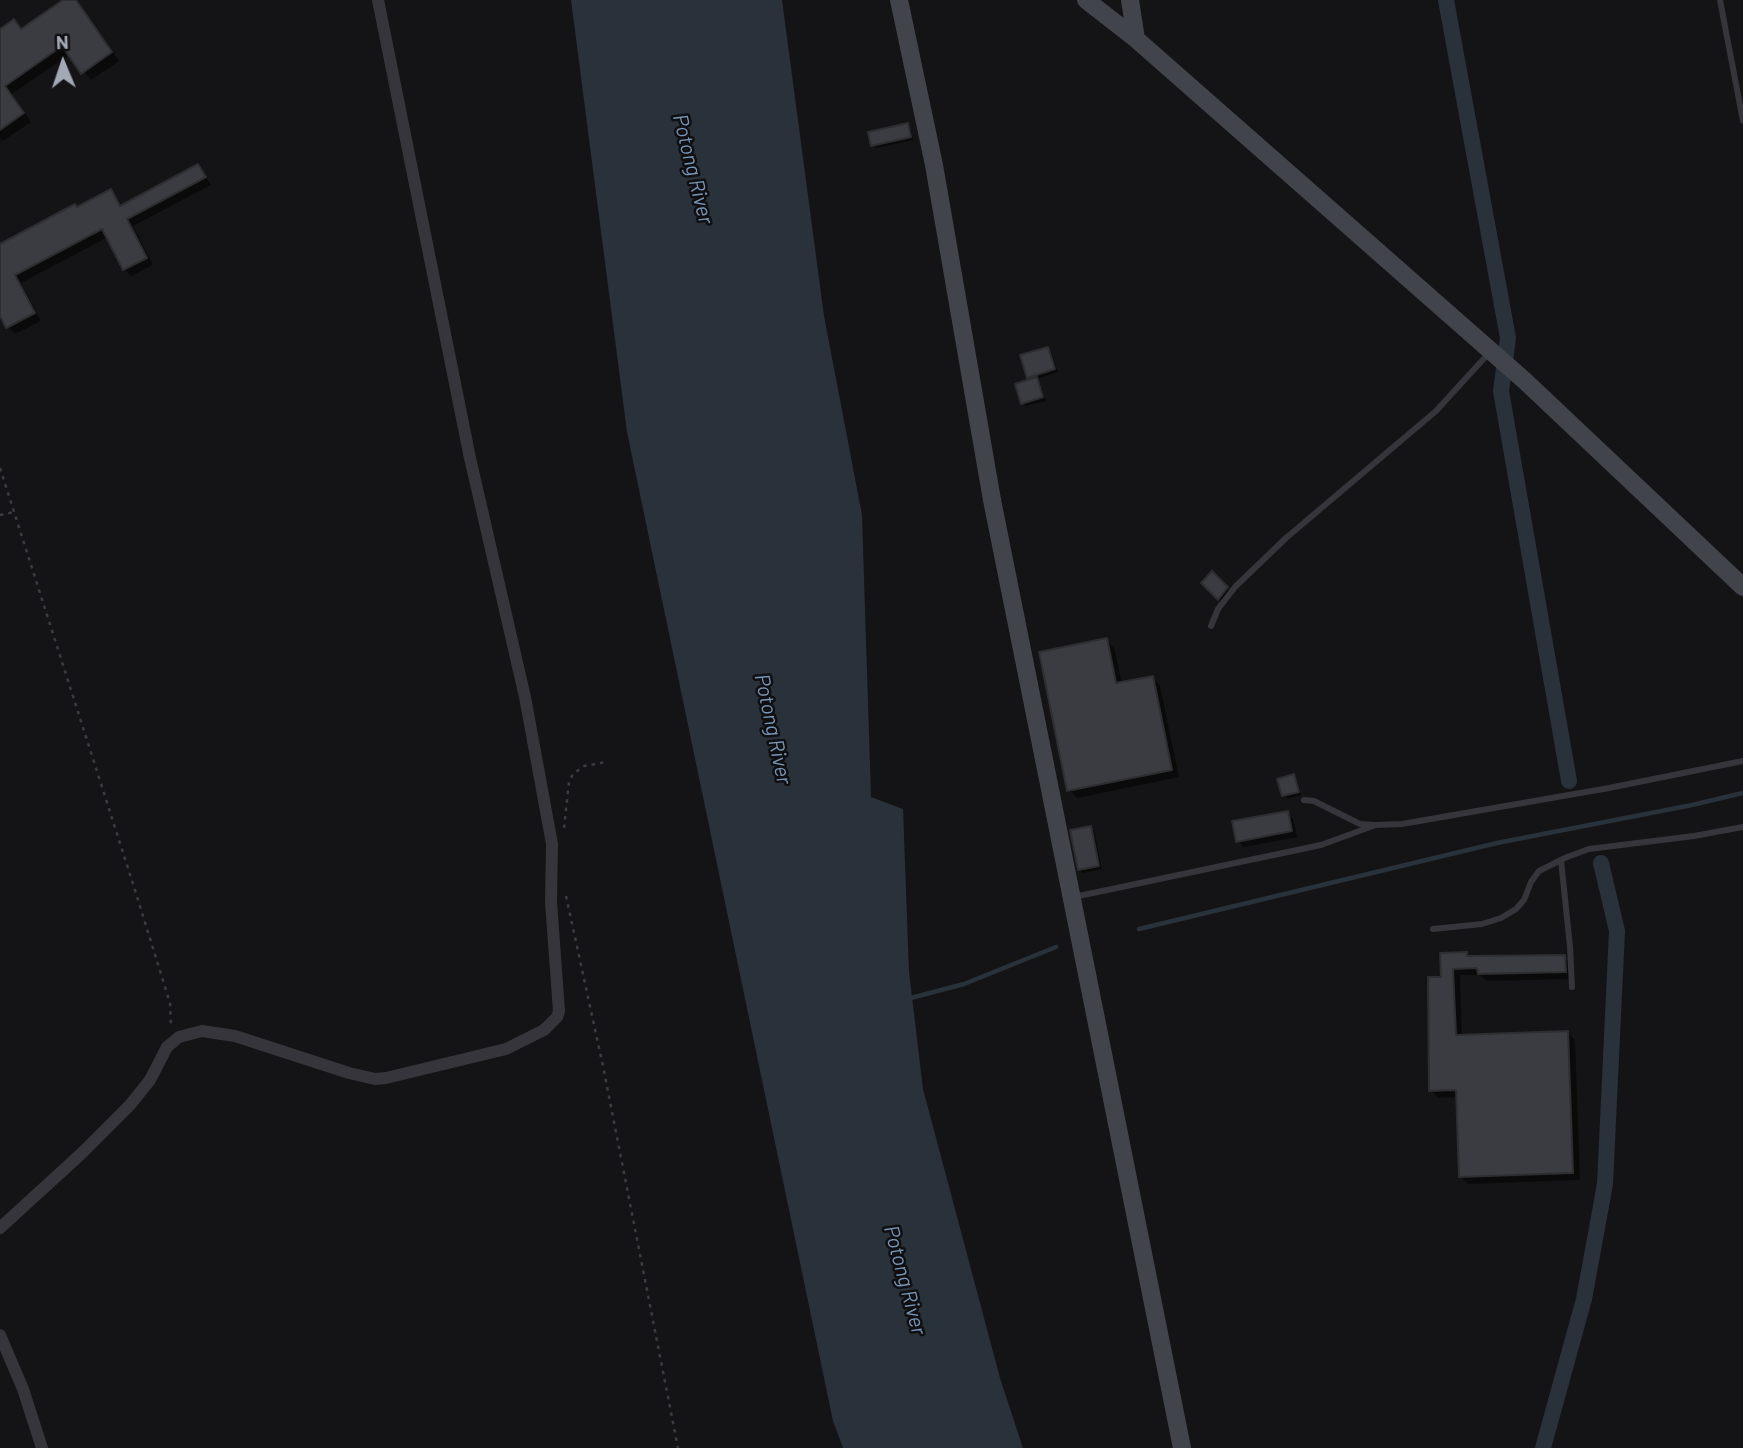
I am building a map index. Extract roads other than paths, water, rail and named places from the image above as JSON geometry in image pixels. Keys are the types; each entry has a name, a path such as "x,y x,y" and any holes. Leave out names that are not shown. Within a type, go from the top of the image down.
{"main road":[{"path":"899,0 934,165 992,500 1182,1448"},
{"path":"1086,0 1136,39 1525,381 1743,587"},
{"path":"1130,0 1136,39"}],"street":[{"path":"0,1228 130,1105 150,1080 172,1042 189,1033 217,1032 235,1036 375,1079 506,1049 544,1030 557,1017 559,1011 551,902 552,844 525,697 468,446 378,0"},
{"path":"0,1335 23,1389 42,1448"}],"lane":[{"path":"1720,0 1743,121"},
{"path":"1211,626 1218,609 1235,587 1286,538 1436,411 1490,351"},
{"path":"1304,800 1314,801 1360,824 1402,824 1743,761"},
{"path":"1072,897 1321,845 1375,825"},
{"path":"1433,929 1482,924 1501,918 1516,909 1524,900 1539,871 1590,849 1743,827"},
{"path":"1561,860 1572,987"}],"water":[{"name":"Potong River","path":"571,0 782,0 824,316 862,515 871,797 903,809 909,972 923,1089 1000,1378 1023,1448 843,1448 833,1421 627,432"}],"waterway":[{"path":"1446,0 1508,338 1501,391 1569,781"},
{"path":"1139,929 1497,843 1743,793"},
{"path":"1543,1448 1584,1299 1605,1184 1617,931 1601,863"},
{"path":"907,999 964,984 1056,947"}]}
